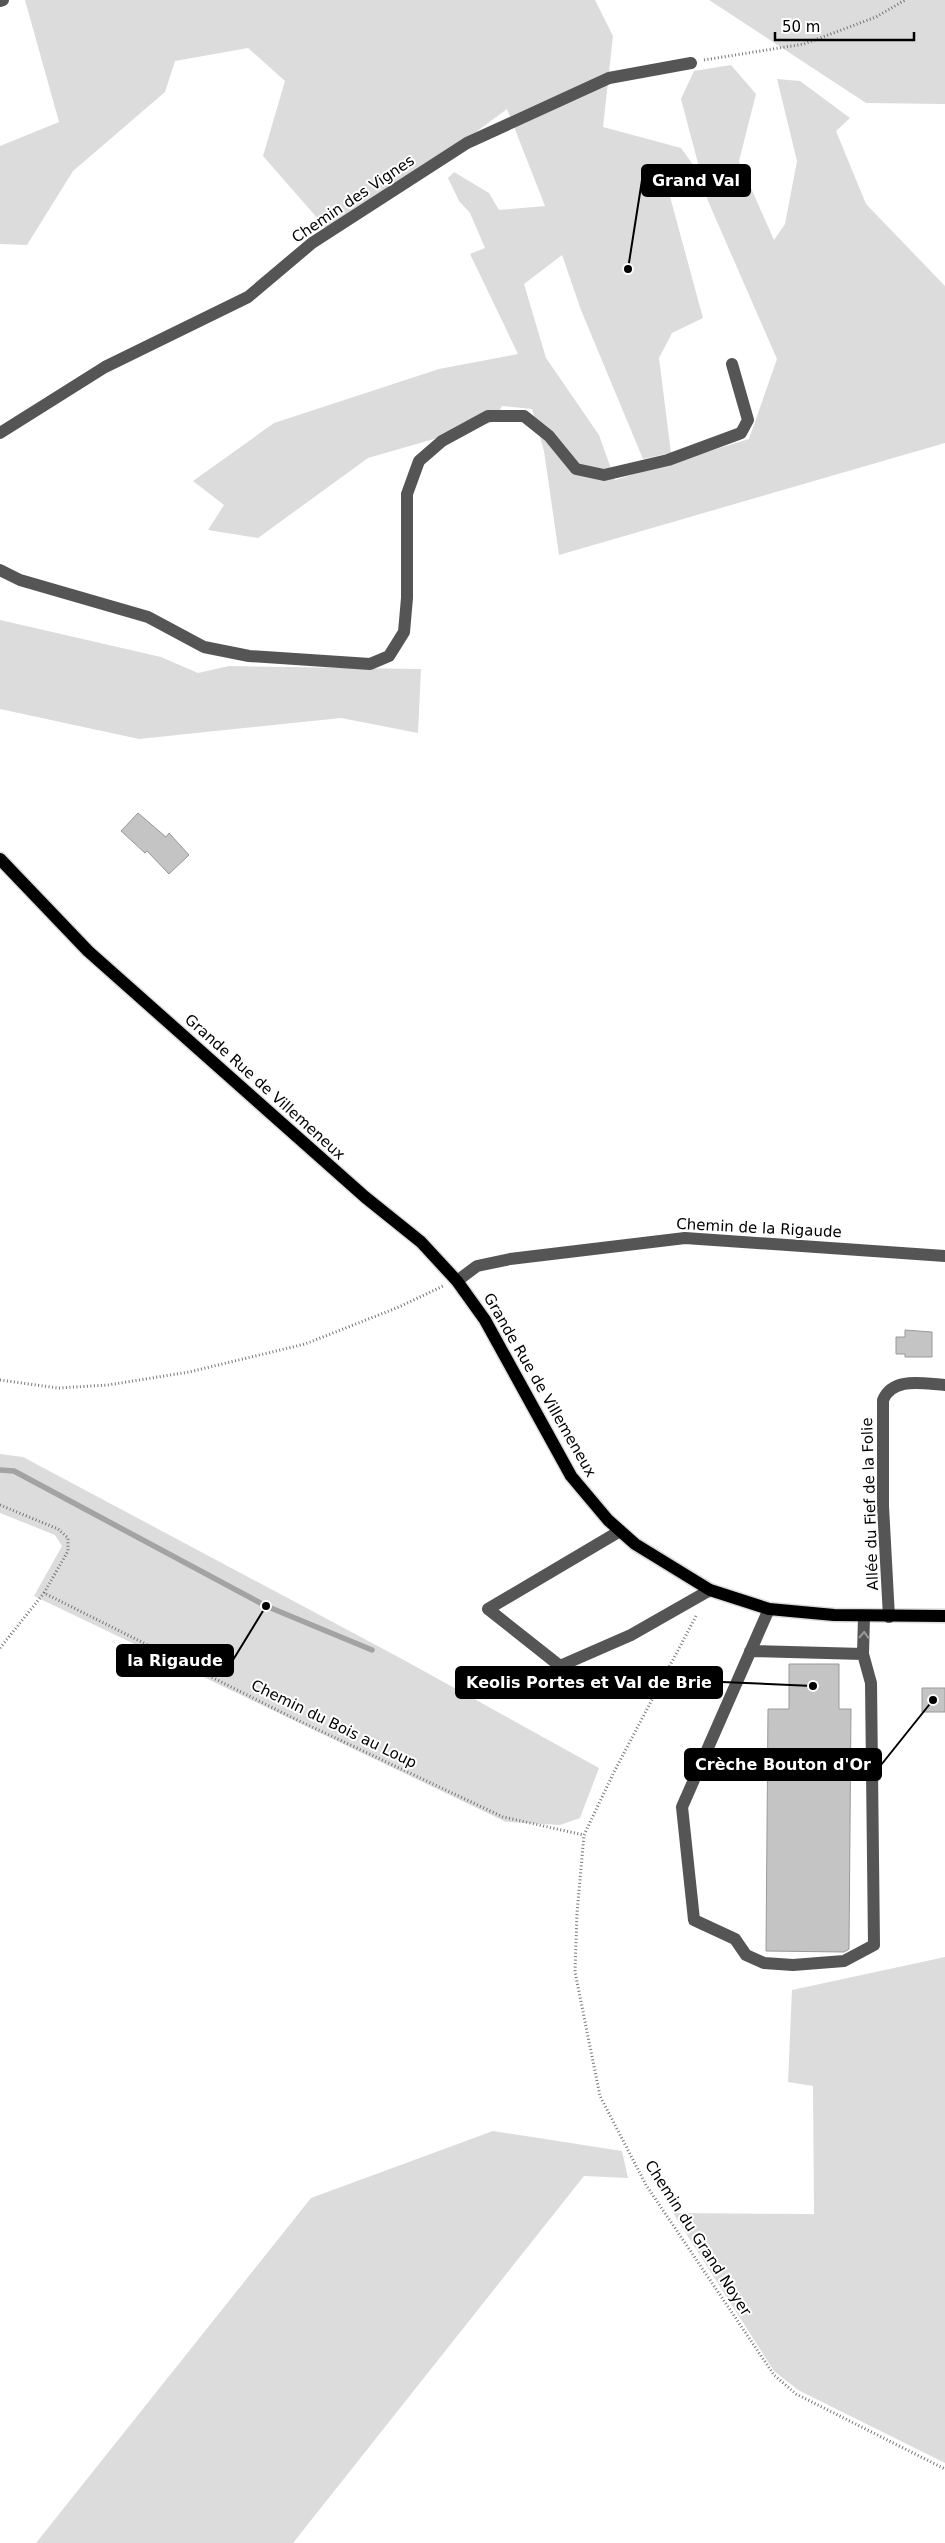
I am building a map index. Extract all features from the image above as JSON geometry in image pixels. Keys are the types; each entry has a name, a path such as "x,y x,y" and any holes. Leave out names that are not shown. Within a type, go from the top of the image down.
{"main road":[{"name":"Grande Rue de Villemeneux","path":"0,859 88,951 365,1197 420,1242 458,1281 485,1320 571,1476 620,1531 635,1544 664,1564 710,1590 768,1608 864,1616 945,1616"}],"street":[{"name":"Chemin des Vignes","path":"0,433 105,367 248,297 312,243 467,143 610,78 691,62"},
{"path":"0,570 20,580 148,617 204,647 249,656 370,664 389,656 404,632 407,598 406,494 418,461 442,441 488,416 524,416 549,436 576,469 604,475 668,460 741,433 748,420 732,364"},
{"name":"Chemin de la Rigaude","path":"458,1281 477,1266 510,1259 685,1238 945,1256"},
{"name":"Allée du Fief de la Folie","path":"889,1617 883,1506 883,1400 886,1393 896,1384 945,1385"},
{"path":"620,1531 488,1609 560,1666 631,1635 710,1590"},
{"path":"768,1608 682,1807 694,1920 735,1939 746,1954 764,1963 793,1965 844,1961 874,1945 871,1683 863,1654 864,1616"},
{"path":"750,1651 863,1654"}],"path":[{"path":"691,62 804,44 876,17 905,0"},
{"path":"0,1380 58,1388 108,1385 189,1372 305,1344 399,1307 432,1289 458,1281"},
{"path":"0,1506 58,1529 68,1538 68,1551 44,1593 0,1648"},
{"name":"Chemin du Grand Noyer","path":"710,1590 614,1772 584,1835 577,1913 575,1972 600,2096 646,2185 774,2375 796,2394 945,2469"},
{"name":"Chemin du Bois au Loup","path":"44,1593 290,1717 502,1817 584,1835"}],"shaded area":[{"path":"25,0 595,0 613,36 603,127 681,148 694,166 666,182 703,318 672,333 659,358 671,453 643,459 581,310 562,255 524,284 546,358 599,435 615,480 749,439 777,359 708,201 681,99 694,71 731,65 756,94 739,161 774,240 785,224 797,161 777,79 800,81 850,118 836,131 866,204 945,286 945,443 559,555 544,451 532,409 502,406 493,422 368,458 258,538 208,530 224,505 193,481 274,423 439,369 518,354 470,254 485,248 470,213 459,201 448,178 454,172 489,193 499,210 545,206 507,109 422,172 326,228 263,156 285,81 248,48 175,61 165,92 73,171 27,245 0,244 0,146 59,122"},
{"path":"709,0 945,0 945,104 866,103"},
{"path":"0,620 161,657 198,673 229,666 421,669 418,733 341,718 139,739 0,709"},
{"path":"0,1454 23,1457 402,1659 599,1768 580,1818 560,1825 506,1822 34,1596 62,1546 55,1535 0,1513"},
{"path":"945,1957 945,2463 798,2390 774,2371 673,2213 814,2214 813,2086 788,2082 792,1990"},
{"path":"493,2131 622,2151 628,2178 584,2176 293,2543 36,2543 311,2198"}],"building":[{"path":"138,813 166,837 169,833 189,855 169,874 147,851 145,853 121,831"},
{"path":"905,1330 932,1332 932,1357 905,1357 905,1354 896,1354 896,1337 905,1337"},
{"path":"789,1664 839,1664 839,1709 851,1709 849,1949 844,1952 766,1951 768,1709 789,1709"},
{"path":"922,1688 945,1688 945,1712 922,1712"}],"waterway":[{"path":"0,1470 14,1471 266,1606 372,1650"}],"place":[{"name":"Grand Val","path":"628,269"},
{"name":"la Rigaude","path":"266,1606"},
{"name":"Keolis Portes et Val de Brie","path":"813,1686"},
{"name":"Crèche Bouton d'Or","path":"933,1700"}]}
